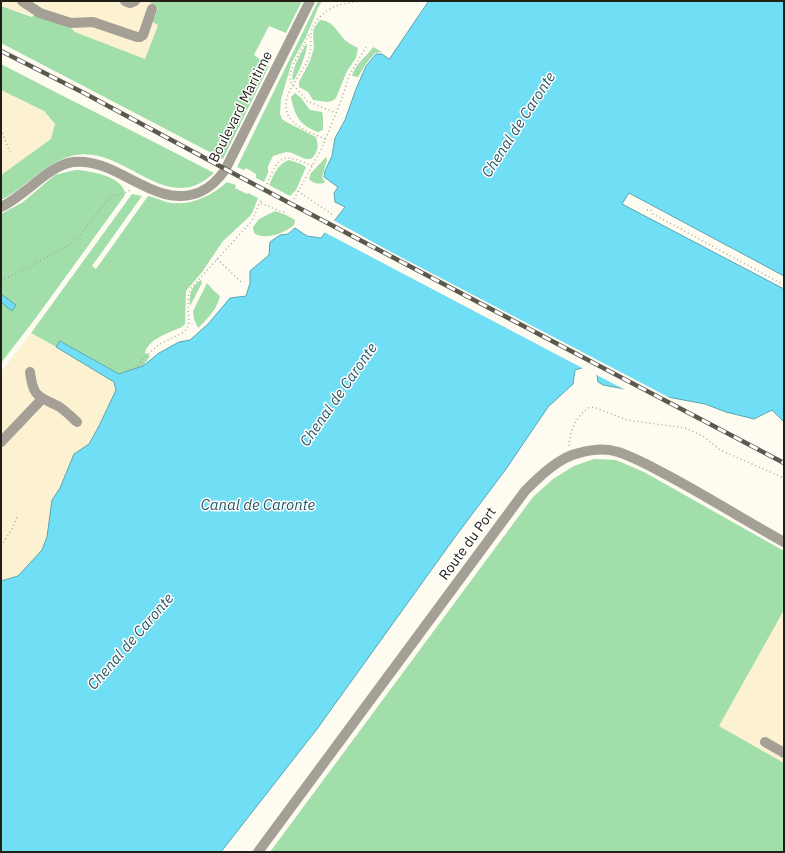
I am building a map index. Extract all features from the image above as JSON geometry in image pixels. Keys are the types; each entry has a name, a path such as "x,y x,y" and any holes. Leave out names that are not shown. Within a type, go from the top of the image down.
{"street":[{"path":"22,1 40,13 71,23 93,22 137,37 143,35 152,9"},
{"path":"125,1 130,3 135,1"},
{"name":"Boulevard Maritime","path":"1,207 10,203 52,171 71,162 99,164 162,194 173,196 193,195 213,185 220,178 228,165 310,1"},
{"path":"30,372 31,383 34,390 42,399 58,406 77,422"},
{"path":"1,442 42,399"},
{"name":"Route du Port","path":"258,852 525,491 542,474 560,461 577,453 596,450 617,451 643,462 678,480 784,542"},
{"path":"765,742 784,753"}],"path":[{"path":"336,113 307,101 290,81 291,70 313,26 321,15 331,8 347,3 368,1"},
{"path":"310,33 310,54 285,104 287,113 291,120 297,125 325,139"},
{"path":"294,199 325,139 350,74 366,47"},
{"path":"1,129 11,155"},
{"path":"267,184 275,166 282,158 287,157 296,159 312,166"},
{"path":"1,281 60,250 79,237 110,197 126,192 136,182"},
{"path":"298,191 333,215"},
{"path":"127,371 137,367 158,345 186,330 188,324 188,292 252,221 261,200"},
{"path":"260,202 285,212"},
{"path":"647,210 651,210 654,214 784,285"},
{"path":"217,259 242,283"},
{"path":"571,456 570,439 578,418 590,408 596,408 627,420 685,428 703,436 720,450 784,478"},
{"path":"1,546 12,529 18,515"}],"shaded area":[{"path":"1,1 148,1 158,8 158,24 145,59 75,32 71,28 1,6"},
{"path":"1,90 44,111 55,124 51,139 1,175"},
{"path":"31,333 114,382 116,390 89,444 74,454 60,488 52,500 47,537 42,550 18,576 1,581 1,372"},
{"path":"784,610 784,763 719,726"}],"green space":[{"path":"148,1 302,1 286,33 269,26 254,55 269,66 223,159 1,43 1,6 32,17 35,14 71,28 75,32 145,59 158,25 153,22 158,8"},
{"path":"318,1 322,1 306,37 292,62 281,99 280,114 282,119 288,123 316,137 317,149 311,159 286,152 273,156 268,166 268,173 264,182 256,178 256,174 246,168 244,170 237,167"},
{"path":"320,20 330,23 345,40 358,48 356,58 347,71 336,98 327,102 313,100 308,92 299,87 299,82 310,61 314,48 314,28"},
{"path":"306,44 304,58 294,80 292,79 297,61"},
{"path":"373,47 382,52 375,53 365,65 358,77 352,76 358,64"},
{"path":"1,64 214,173 196,185 179,188 163,185 112,161 95,155 76,155 55,162 11,195 1,200 1,175 51,139 55,124 44,111 1,90"},
{"path":"295,93 310,110 322,112 323,130 318,132 302,123 294,110 291,97"},
{"path":"326,157 327,160 322,177 325,182 319,184 314,183 309,179 311,173"},
{"path":"289,160 306,167 296,190 290,196 269,185 279,167"},
{"path":"75,170 97,173 113,179 124,189 125,195 35,319 1,363 1,302 12,311 16,305 1,294 1,214 23,202 55,175"},
{"path":"227,182 236,185 235,188 258,198 253,211 250,216 223,241 202,272 186,291 185,324 151,343 145,353 150,356 143,366 119,374 61,341 56,347 31,333 132,194 142,196 92,266 96,269 148,196 166,202 191,202 199,200 214,192"},
{"path":"275,211 295,220 294,225 286,231 275,235 264,236 254,233 253,227 259,219"},
{"path":"201,280 202,283 190,306 191,291"},
{"path":"207,283 220,296 212,314 198,328 194,319 193,311"},
{"path":"594,459 616,460 644,472 784,551 784,610 719,726 784,763 784,852 270,852 533,497 553,479 574,466"}],"water":[{"name":"Canal de Caronte","path":"429,1 784,1 784,276 629,193 622,204 784,289 784,422 772,410 754,419 726,412 705,404 603,385 598,382 596,369 585,367 575,370 573,384 548,407 506,469 455,537 317,729 221,852 1,852 1,581 18,576 42,550 47,537 52,500 60,488 74,454 89,444 116,390 114,382 56,347 60,341 119,374 143,366 159,353 179,342 190,340 208,324 230,298 246,296 250,283 250,271 269,255 270,242 280,235 288,234 295,228 307,236 321,238 345,207 335,202 334,193 338,187 324,177 325,171 332,156 335,138 345,120 366,66 376,54 382,54 389,59"},
{"path":"1,294 16,305 12,311 1,302"}],"pier":[{"path":"333,220 391,252 672,399 627,391 595,374 594,371 586,370 324,232"}],"railway":[{"path":"1,51 84,93 242,178 784,463"}],"water label":[{"name":"Chenal de Caronte","path":"519,125"},
{"name":"Chenal de Caronte","path":"339,395"},
{"name":"Chenal de Caronte","path":"131,642"}]}
